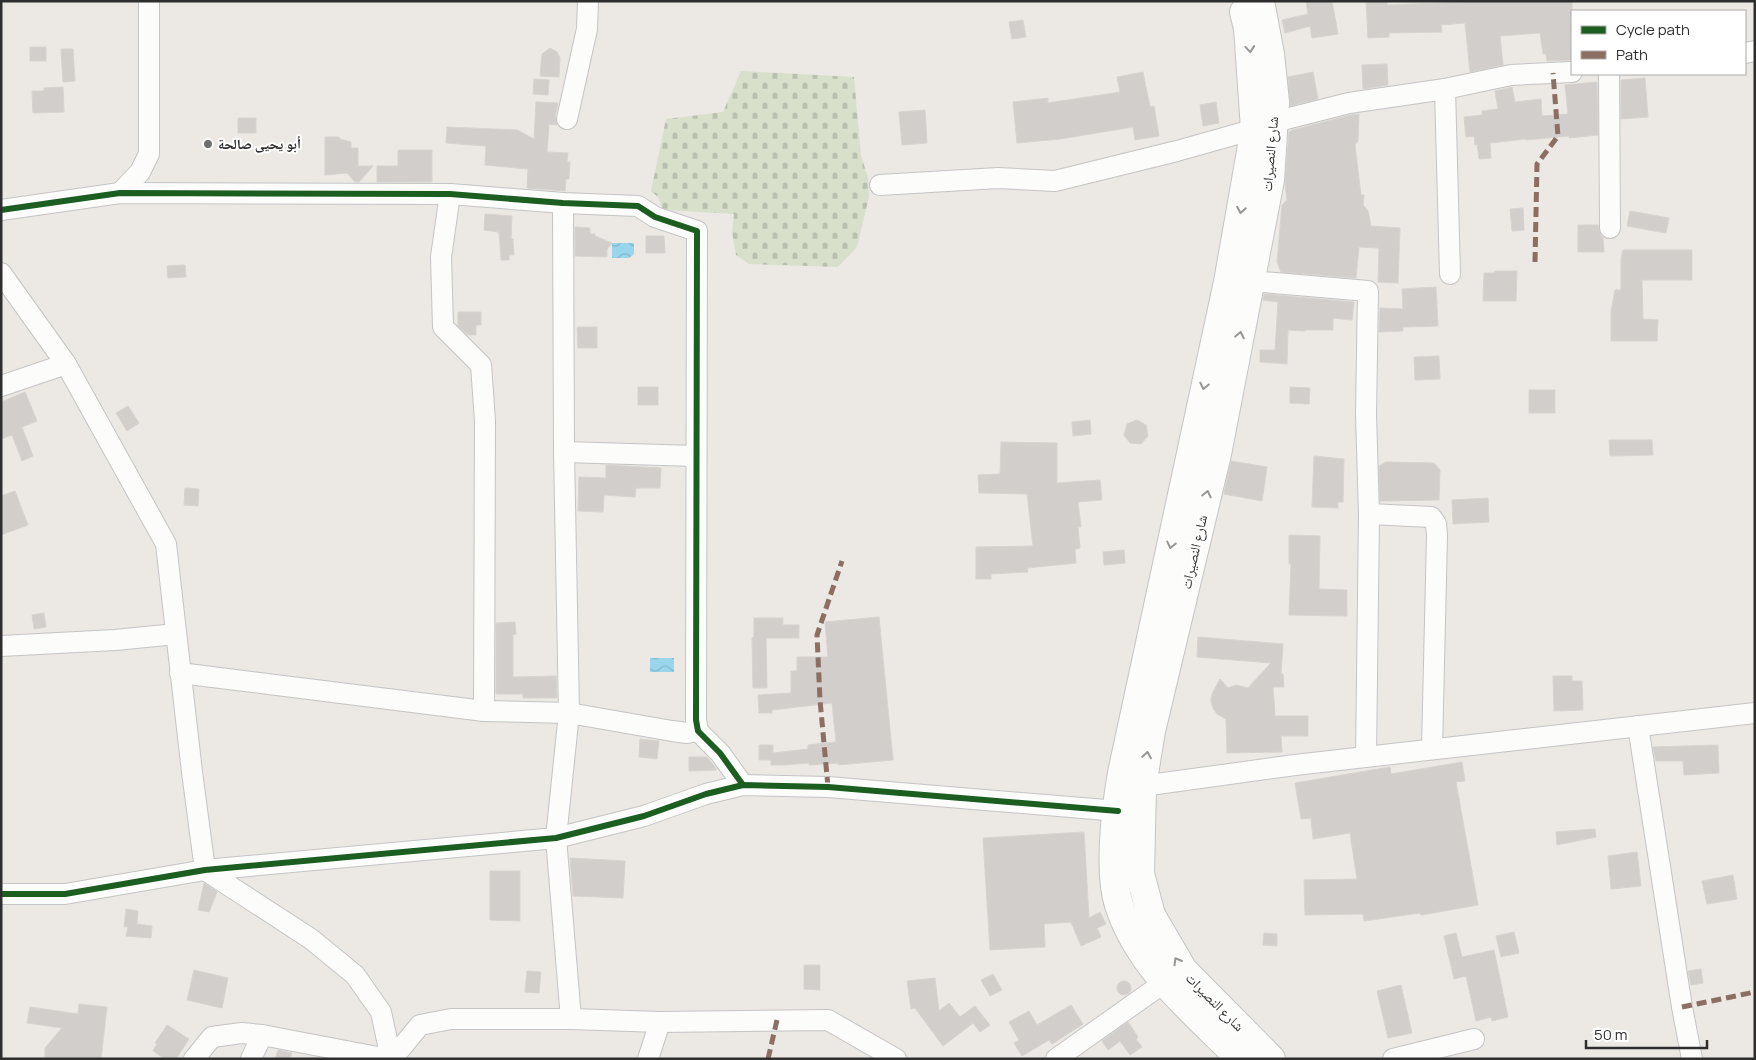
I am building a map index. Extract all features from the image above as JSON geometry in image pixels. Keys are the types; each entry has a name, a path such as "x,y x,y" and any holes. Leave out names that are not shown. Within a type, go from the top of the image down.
{"main road":[{"name":"شارع النصيرات","path":"1242,1 1265,126 1270,180 1217,454 1151,731 1142,786 1140,874 1151,915 1183,970 1271,1059"},
{"name":"شارع النصيرات","path":"1241,1059 1165,982 1139,949 1119,905 1114,850 1122,773 1228,282 1265,126 1274,102 1270,54 1260,1"}],"street":[{"path":"120,193 140,172 149,154 149,1"},
{"path":"567,119 587,29 588,1"},
{"path":"880,185 998,178 1055,181 1177,151 1349,103 1445,89 1511,74 1571,72"},
{"path":"1609,75 1610,228"},
{"path":"1445,89 1450,274"},
{"path":"1,210 120,193 450,194 638,206 655,218 697,231 696,720 698,731 720,753 743,785"},
{"path":"450,194 441,258 444,327 481,365 485,422 484,711"},
{"path":"563,202 564,452 569,713 556,838 571,1019"},
{"path":"1,273 66,364 166,544 205,870 311,940 355,975 381,1012 390,1059"},
{"path":"1251,281 1368,290 1366,414 1369,514 1366,757"},
{"path":"1,386 66,364"},
{"path":"564,452 696,456"},
{"path":"1369,514 1431,517 1436,524 1438,535 1432,749"},
{"path":"1,646 115,640 176,634"},
{"path":"180,673 484,711 569,713 672,731 687,733 698,731"},
{"path":"1142,786 1432,749 1755,713"},
{"path":"1638,726 1682,1007 1692,1059"},
{"path":"1,894 65,894 205,870 556,838 644,816 688,800 743,785 828,787 1118,810"},
{"path":"1056,1059 1165,982"},
{"path":"390,1059 420,1025 451,1018 660,1022 828,1020 896,1059"},
{"path":"648,1059 660,1022"},
{"path":"194,1059 212,1037 242,1033 390,1059"},
{"path":"251,1059 262,1035"},
{"path":"1393,1059 1474,1039"}],"green space":[{"path":"741,71 854,77 861,156 868,177 869,197 857,247 838,267 749,264 736,255 732,232 734,214 663,210 658,197 651,191 666,119 723,112"}],"water":[{"path":"612,243 634,243 634,254 629,258 612,258"},
{"path":"650,658 674,658 674,672 650,672"}],"building":[{"path":"1306,1 1332,1 1338,34 1312,38 1310,26 1285,33 1282,20 1308,14"},
{"path":"1366,1 1387,1 1387,5 1464,1 1572,1 1571,60 1547,61 1546,54 1543,54 1540,33 1500,36 1503,65 1470,72 1465,23 1441,25 1442,32 1389,33 1389,37 1368,38"},
{"path":"1023,20 1026,37 1012,39 1009,22"},
{"path":"30,47 46,47 46,61 30,61"},
{"path":"550,48 557,52 560,58 559,77 540,76 542,54"},
{"path":"61,49 73,49 75,81 63,82"},
{"path":"1387,64 1388,85 1363,89 1362,65"},
{"path":"1143,72 1150,107 1154,106 1159,136 1135,140 1133,127 1060,139 1017,143 1013,102 1048,98 1048,103 1120,92 1117,77"},
{"path":"1313,72 1318,99 1290,106 1288,77"},
{"path":"1645,78 1648,117 1621,119 1621,80"},
{"path":"534,79 549,80 548,95 533,94"},
{"path":"1597,82 1598,135 1490,143 1491,158 1479,159 1474,136 1466,137 1464,117 1482,115 1482,111 1498,109 1495,91 1512,87 1515,102 1541,99 1542,116 1568,114 1565,85"},
{"path":"63,87 64,112 33,113 32,91 44,91 44,88"},
{"path":"536,102 558,103 555,117 557,125 549,124 547,152 568,153 567,162 570,162 569,179 566,179 565,191 527,188 528,169 485,165 486,146 446,143 447,127 517,130 534,139"},
{"path":"1216,102 1219,123 1203,126 1200,105"},
{"path":"925,110 927,143 902,145 899,112"},
{"path":"1359,114 1358,141 1355,145 1361,195 1364,195 1363,205 1368,211 1371,226 1400,228 1398,283 1378,282 1379,248 1359,247 1356,278 1281,272 1277,262 1282,205 1287,200 1285,184 1289,132"},
{"path":"238,118 256,118 256,133 238,133"},
{"path":"325,137 339,137 351,142 351,148 358,148 358,166 373,166 359,182 355,182 347,173 325,175"},
{"path":"398,150 432,150 432,182 377,182 377,166 398,166"},
{"path":"1523,208 1524,230 1512,231 1510,209"},
{"path":"1630,211 1669,218 1666,233 1627,226"},
{"path":"485,214 512,216 511,239 513,239 514,255 509,255 509,260 501,260 499,232 484,230"},
{"path":"1578,225 1598,225 1603,238 1604,252 1578,252"},
{"path":"575,227 590,228 590,234 595,234 595,236 612,243 607,249 607,257 575,256"},
{"path":"646,236 664,236 665,253 646,253"},
{"path":"1623,250 1692,250 1692,280 1642,280 1643,319 1658,320 1657,341 1611,341 1611,312 1615,290 1621,290 1621,258"},
{"path":"185,265 186,277 168,278 167,266"},
{"path":"1495,271 1517,271 1516,301 1483,301 1484,273 1495,273"},
{"path":"1436,287 1438,326 1403,327 1403,331 1379,332 1380,308 1403,309 1402,289"},
{"path":"1264,294 1354,302 1352,320 1333,318 1333,330 1288,330 1287,364 1260,362 1260,350 1275,350 1278,302 1263,300"},
{"path":"458,312 481,312 481,325 476,325 476,335 468,335 458,326"},
{"path":"577,327 597,327 597,348 578,348"},
{"path":"1439,356 1440,379 1415,380 1414,357"},
{"path":"638,387 658,387 658,405 638,405"},
{"path":"1290,387 1310,388 1309,404 1290,403"},
{"path":"1529,390 1555,390 1555,413 1529,413"},
{"path":"25,392 37,421 22,427 33,456 22,461 12,435 1,439 1,402"},
{"path":"128,406 139,423 127,431 116,413"},
{"path":"1090,420 1091,434 1073,436 1072,422"},
{"path":"1137,420 1146,425 1148,436 1141,444 1130,443 1124,435 1127,424"},
{"path":"1609,440 1652,440 1653,455 1610,456"},
{"path":"1001,442 1057,443 1057,483 1100,480 1102,500 1078,502 1081,527 1078,527 1080,548 1075,549 1076,563 1027,568 1028,572 991,574 991,579 976,579 976,547 1033,546 1027,494 979,493 978,475 1000,474"},
{"path":"1314,456 1344,459 1343,502 1338,502 1338,508 1312,507"},
{"path":"1231,461 1267,467 1262,501 1224,494"},
{"path":"1386,462 1434,463 1440,470 1439,500 1380,501 1379,466"},
{"path":"606,465 661,468 660,488 636,488 635,497 604,495 603,512 578,511 579,477 606,478"},
{"path":"185,488 199,489 198,506 184,505"},
{"path":"15,491 28,525 1,535 1,496"},
{"path":"1488,498 1489,522 1453,524 1452,500"},
{"path":"1289,535 1320,536 1319,589 1347,590 1347,616 1289,615 1291,564 1289,564"},
{"path":"1124,550 1125,563 1104,565 1103,552"},
{"path":"44,613 46,627 34,629 32,615"},
{"path":"879,617 893,760 838,765 838,763 809,765 809,763 771,765 771,760 759,760 759,745 773,745 773,753 808,749 808,745 836,742 832,703 772,710 772,713 759,713 758,695 791,693 791,671 797,671 797,657 828,657 825,622"},
{"path":"754,618 783,618 783,625 799,625 799,638 766,638 767,688 753,688 752,638 754,637"},
{"path":"515,622 516,634 513,635 513,677 556,676 557,698 523,698 523,694 496,694 496,623"},
{"path":"1198,637 1283,644 1281,674 1283,674 1284,687 1273,687 1275,716 1308,716 1308,736 1281,736 1282,752 1227,753 1226,719 1217,714 1213,708 1212,694 1220,679 1228,688 1236,685 1248,688 1271,663 1197,657"},
{"path":"1553,676 1572,676 1572,681 1582,681 1583,710 1554,711"},
{"path":"640,739 659,741 657,759 639,757"},
{"path":"1718,745 1719,773 1684,775 1683,761 1656,761 1653,747"},
{"path":"689,757 707,757 717,770 689,771"},
{"path":"1462,762 1465,781 1456,782 1478,905 1421,915 1420,913 1364,921 1363,914 1305,915 1304,880 1357,879 1350,833 1313,839 1311,818 1301,819 1295,783 1390,767 1391,774"},
{"path":"1595,829 1596,837 1557,845 1556,832"},
{"path":"1084,832 1089,918 1100,912 1106,924 1097,928 1101,937 1081,946 1071,922 1044,924 1045,947 990,950 983,838"},
{"path":"1637,852 1641,886 1611,889 1608,856"},
{"path":"570,858 625,861 623,898 573,896"},
{"path":"490,871 520,871 520,921 490,920"},
{"path":"1733,875 1737,899 1707,904 1702,881"},
{"path":"204,883 217,892 209,912 198,910"},
{"path":"126,909 138,911 137,924 152,926 151,938 126,936 128,927 124,927"},
{"path":"1514,932 1519,953 1501,957 1496,936"},
{"path":"1264,933 1277,934 1277,946 1263,945"},
{"path":"1456,933 1462,957 1494,950 1508,1017 1492,1021 1491,1017 1476,1021 1466,976 1454,979 1444,936"},
{"path":"804,965 820,965 820,990 804,989"},
{"path":"1701,969 1703,983 1691,985 1688,971"},
{"path":"194,970 228,978 222,1008 187,1000"},
{"path":"527,971 541,972 539,993 525,992"},
{"path":"993,974 1002,990 990,996 981,980"},
{"path":"935,978 939,1011 949,1003 960,1017 975,1006 990,1025 980,1032 973,1023 943,1046 915,1008 911,1009 907,981"},
{"path":"1121,981 1127,981 1131,988 1127,995 1121,995 1117,991 1117,985"},
{"path":"1401,985 1412,1033 1388,1038 1377,991"},
{"path":"79,1004 107,1007 101,1059 45,1059 45,1048 62,1028 27,1023 30,1007 78,1014"},
{"path":"1071,1005 1083,1024 1052,1044 1049,1040 1022,1056 1014,1043 1019,1040 1009,1022 1029,1011 1037,1025"},
{"path":"1128,1022 1142,1047 1130,1055 1120,1041 1108,1050 1102,1041"},
{"path":"167,1025 189,1039 176,1059 165,1059 153,1051 157,1044 155,1043"},
{"path":"278,1050 292,1053 290,1059 275,1059"}],"marked path":[{"path":"1535,262 1537,164 1558,136 1553,73"},
{"path":"828,787 820,700 817,635 842,561"},
{"path":"1682,1007 1755,992"},
{"path":"768,1059 777,1020"}],"cycle path":[{"path":"1,210 120,193 450,194 563,203 638,206 655,217 697,231 696,720 698,731 720,753 743,785"},
{"path":"1,894 65,894 205,870 556,838 644,816 706,794 743,785 828,787 1118,811"}],"place":[{"name":"أبو يحيى صالحة","path":"208,144"}]}
